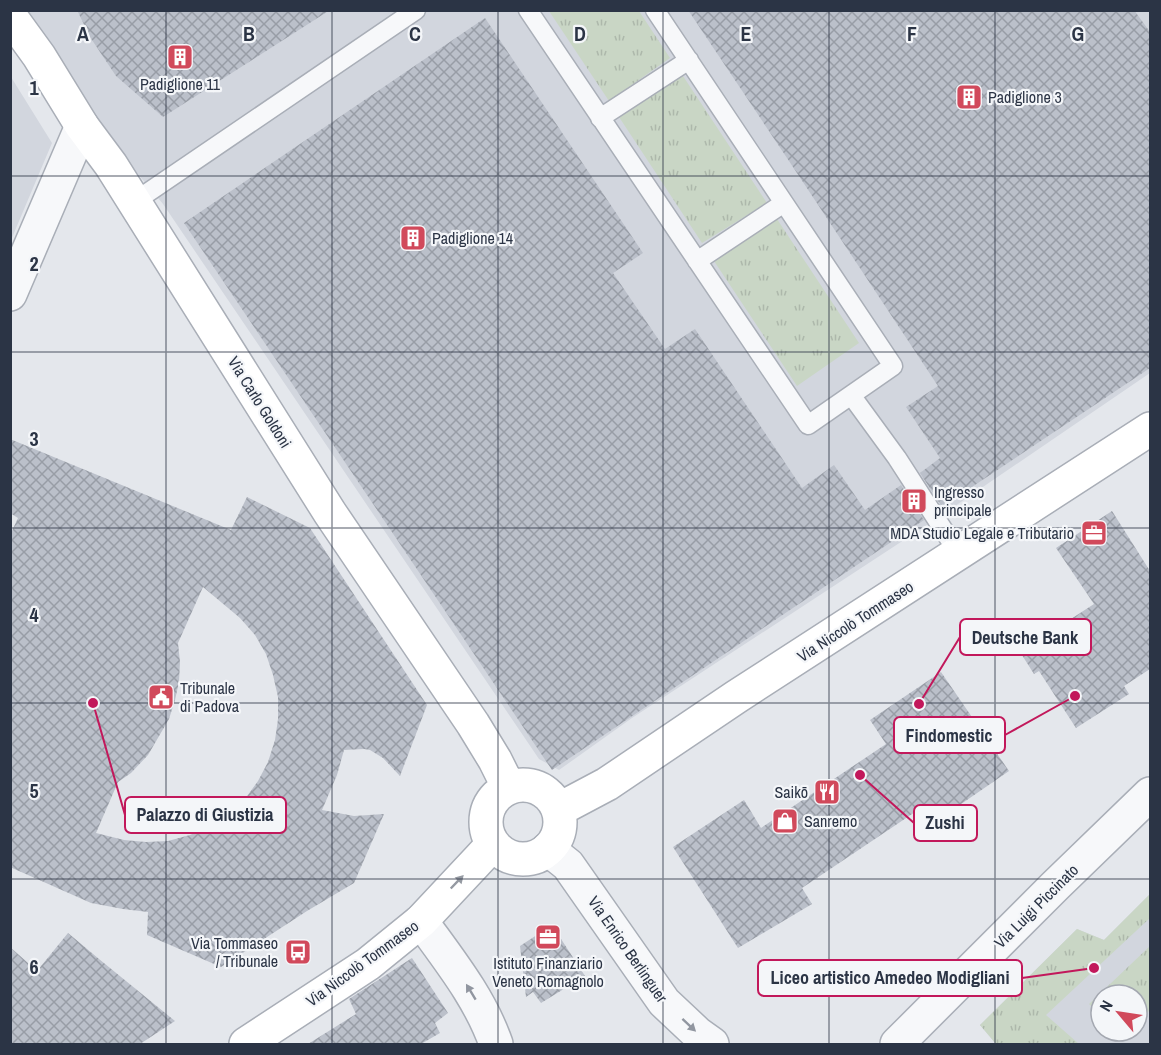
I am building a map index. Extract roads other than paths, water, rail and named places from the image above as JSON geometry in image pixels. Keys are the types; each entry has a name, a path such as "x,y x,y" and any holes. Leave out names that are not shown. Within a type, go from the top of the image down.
{"street":[{"name":"Via Carlo Goldoni","path":"10,16 39,56 82,126 111,165 330,513 473,724 495,760 508,788"},
{"path":"10,294 82,126"},
{"name":"Via Niccolò Tommaseo","path":"558,810 607,784 736,697 1150,429"},
{"path":"520,785 532,786 543,791 558,810 560,824 556,838 548,849 538,856 525,859 513,858 501,852 493,844 487,832 489,806 497,795 508,788 520,785"},
{"name":"Via Luigi Piccinato","path":"897,1044 1150,794"},
{"name":"Via Niccolò Tommaseo","path":"246,1044 368,963 421,921 493,844"},
{"name":"Via Enrico Berlinguer","path":"548,849 568,865 579,879 664,1002 712,1044"},
{"path":"421,921 467,985 489,1025 496,1044"}],"lane":[{"path":"134,201 416,10"},
{"path":"528,10 808,425 893,366 655,10"},
{"path":"600,118 689,60"},
{"path":"697,261 784,203"},
{"path":"851,395 897,458 959,554"}],"place":[{"name":"Padiglione 11","path":"180,57"},
{"name":"Padiglione 3","path":"969,97"},
{"name":"Padiglione 14","path":"413,238"},
{"name":"Ingresso principale","path":"914,501"},
{"name":"MDA Studio Legale e Tributario","path":"1094,533"},
{"name":"Findomestic","path":"1075,696"},
{"name":"Tribunale di Padova","path":"161,697"},
{"name":"Palazzo di Giustizia","path":"93,703"},
{"name":"Deutsche Bank","path":"919,704"},
{"name":"Zushi","path":"860,775"},
{"name":"Saikō","path":"827,792"},
{"name":"Sanremo","path":"785,821"},
{"name":"Istituto Finanziario Veneto Romagnolo","path":"548,937"},
{"name":"Via Tommaseo / Tribunale","path":"298,952"},
{"name":"Liceo artistico Amedeo Modigliani","path":"1094,968"}]}
